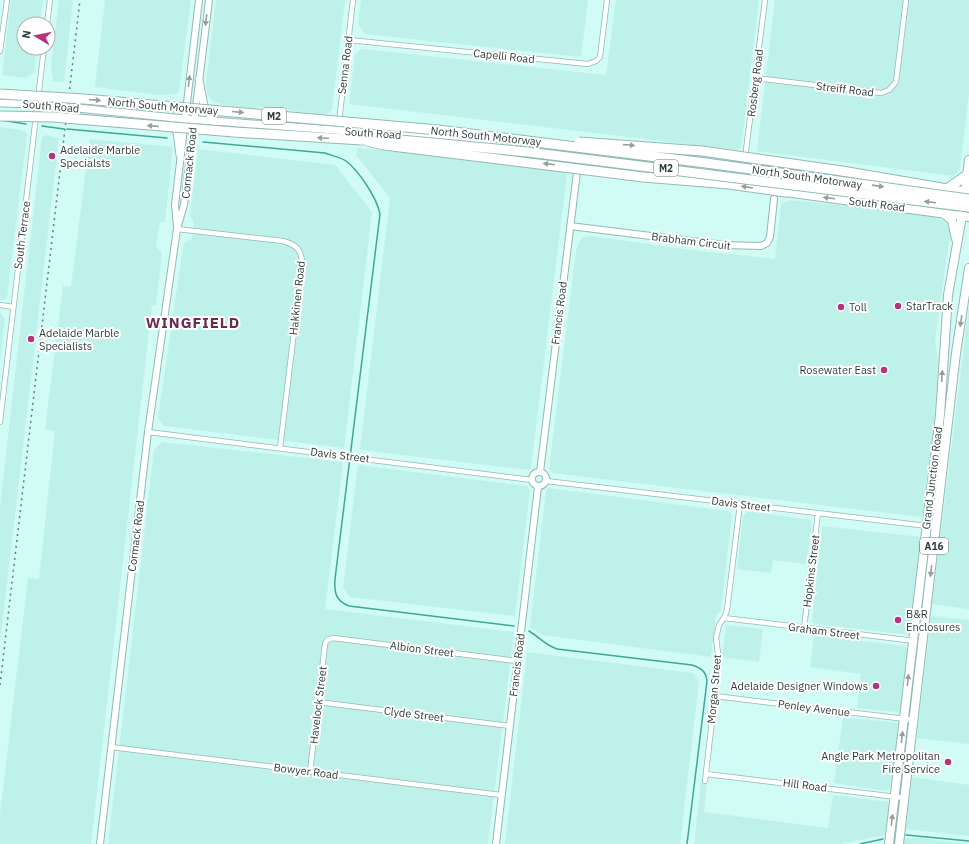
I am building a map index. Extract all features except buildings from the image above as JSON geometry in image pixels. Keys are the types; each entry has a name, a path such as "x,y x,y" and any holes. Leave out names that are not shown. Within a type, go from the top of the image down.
{"highway":[{"name":"North South Motorway","path":"0,94 159,105 438,130 968,195"},
{"name":"North South Motorway","path":"0,116 53,117 234,132 362,140 379,138 528,152 969,207"},
{"path":"362,140 384,145 643,177 729,184 785,192"},
{"path":"548,143 586,142 702,151 842,171 947,189 968,195"},
{"name":"Grand Junction Road","path":"889,844 940,415 948,295 957,244 965,216 968,195 967,174 969,160"},
{"path":"947,189 967,174"},
{"name":"South Road","path":"785,192 938,211 965,216"},
{"path":"938,211 949,216 952,220 957,244"},
{"name":"Grand Junction Road","path":"899,844 956,353 969,268"}],"main road":[{"path":"199,80 204,106 214,122"},
{"name":"South Road","path":"0,103 38,104 214,122 456,139 731,172 737,172 744,166"},
{"path":"167,118 177,132 180,155"}],"street":[{"path":"0,51 7,0"},
{"path":"48,16 50,0"},
{"name":"Cormack Road","path":"177,229 175,205 199,0"},
{"name":"Cormack Road","path":"100,844 148,432 177,229 184,205 209,0"},
{"name":"Senna Road","path":"338,130 353,0"},
{"name":"Capelli Road","path":"349,40 588,64 596,61 600,57 607,0"},
{"name":"Rosberg Road","path":"744,166 766,0"},
{"name":"Streiff Road","path":"755,78 880,93 889,90 896,82 906,0"},
{"path":"194,39 204,40"},
{"name":"South Terrace","path":"0,422 43,56"},
{"name":"Francis Road","path":"540,472 580,154"},
{"path":"768,190 774,199 785,192"},
{"name":"Brabham Circuit","path":"570,226 724,245 761,246 767,243 770,237 774,199"},
{"name":"Hakkinen Road","path":"177,229 283,241 296,246 300,250 302,265 280,448"},
{"path":"0,305 13,307"},
{"name":"Davis Street","path":"148,432 532,480"},
{"path":"540,472 546,476 544,485 538,487 532,480 533,475 540,472"},
{"name":"Davis Street","path":"546,480 936,527"},
{"name":"Francis Road","path":"496,844 538,487"},
{"name":"Morgan Street","path":"705,781 719,661 716,638 719,625 724,618 740,504"},
{"name":"Hopkins Street","path":"804,628 818,513"},
{"name":"Graham Street","path":"724,618 923,642"},
{"name":"Albion Street","path":"327,640 333,638 517,661"},
{"name":"Havelock Street","path":"310,772 325,644 327,640"},
{"name":"Penley Avenue","path":"715,696 914,720"},
{"name":"Clyde Street","path":"318,702 510,726"},
{"name":"Bowyer Road","path":"111,748 502,795"},
{"name":"Hill Road","path":"706,774 905,798"}],"shaded area":[{"path":"11,0 43,0 41,16 16,16 16,56 36,56 34,73 25,78 2,75"},
{"path":"59,0 73,0 64,82 53,81 51,66 52,56 56,56 56,25"},
{"path":"105,0 191,0 179,92 175,94 159,95 95,87"},
{"path":"216,0 345,0 332,109 324,115 258,106 256,108 229,106 213,102 207,94 206,83"},
{"path":"361,0 588,0 581,57 365,34 358,24"},
{"path":"616,0 759,0 741,147 738,150 349,104 355,54 362,49 606,75"},
{"path":"775,0 969,0 969,93 960,169 954,176 757,151"},
{"path":"0,127 21,130 27,134 7,297 2,301 0,300"},
{"path":"46,135 59,138 0,644 0,507 42,137"},
{"path":"90,139 173,147 165,222 160,222 156,246 162,253 156,305 152,305 91,844 0,844 0,815 28,578 39,579 55,431 45,429 63,286 71,287"},
{"path":"357,148 400,151 565,171 567,174 531,468 529,470 360,450 390,198 356,155"},
{"path":"198,149 335,165 372,212 344,448 164,426 158,418 183,247 185,242 192,239 194,223 190,215"},
{"path":"790,200 925,214 939,218 947,223 950,235 935,340 938,361 936,408 924,515 921,517 552,473 549,469 576,251 579,242 583,237 591,236 691,250 775,259 781,204"},
{"path":"969,305 969,609 932,604"},
{"path":"0,312 5,319 0,362"},
{"path":"162,442 343,462 325,609 514,632 488,844 108,844 154,450"},
{"path":"358,465 527,486 530,490 515,616 350,597 343,588"},
{"path":"548,488 728,511 732,514 721,610 716,616 711,657 542,635 530,627 546,490"},
{"path":"749,511 810,520 812,523 806,564 773,560 771,573 737,569 743,516"},
{"path":"822,526 921,537 910,635 814,624 812,621"},
{"path":"931,616 969,620 969,744 917,738"},
{"path":"726,625 763,629 759,662 722,657"},
{"path":"814,635 905,646 908,649 901,710 898,712 857,708 861,674 810,667"},
{"path":"527,652 693,673 699,682 680,844 505,844"},
{"path":"843,717 899,723 891,786 887,791 834,783"},
{"path":"912,777 969,785 969,836 906,829"},
{"path":"701,781 707,781 704,812 828,828 833,795 889,802 885,835 840,844 694,844"},
{"path":"913,838 967,844 904,844 904,839"}],"waterway":[{"path":"1,120 26,124"},
{"path":"42,126 64,129"},
{"path":"67,129 167,138"},
{"path":"203,142 325,153 339,158 351,165 367,185 380,214 335,579 337,596 341,602 349,606 514,626"},
{"path":"529,631 548,645 557,649 692,665 704,672 707,681 687,844"},
{"path":"906,835 969,841"},
{"path":"860,844 883,839"}],"railway":[{"path":"0,685 80,0"}],"place":[{"name":"Adelaide Marble Specialsts","path":"52,156"},
{"name":"StarTrack","path":"898,306"},
{"name":"Toll","path":"841,307"},
{"name":"Adelaide Marble Specialists","path":"31,339"},
{"name":"Rosewater East","path":"884,370"},
{"name":"B&R Enclosures","path":"898,620"},
{"name":"Adelaide Designer Windows","path":"876,686"},
{"name":"Angle Park Metropolitan Fire Service","path":"948,762"}],"district":[{"name":"WINGFIELD","path":"193,323"}]}
